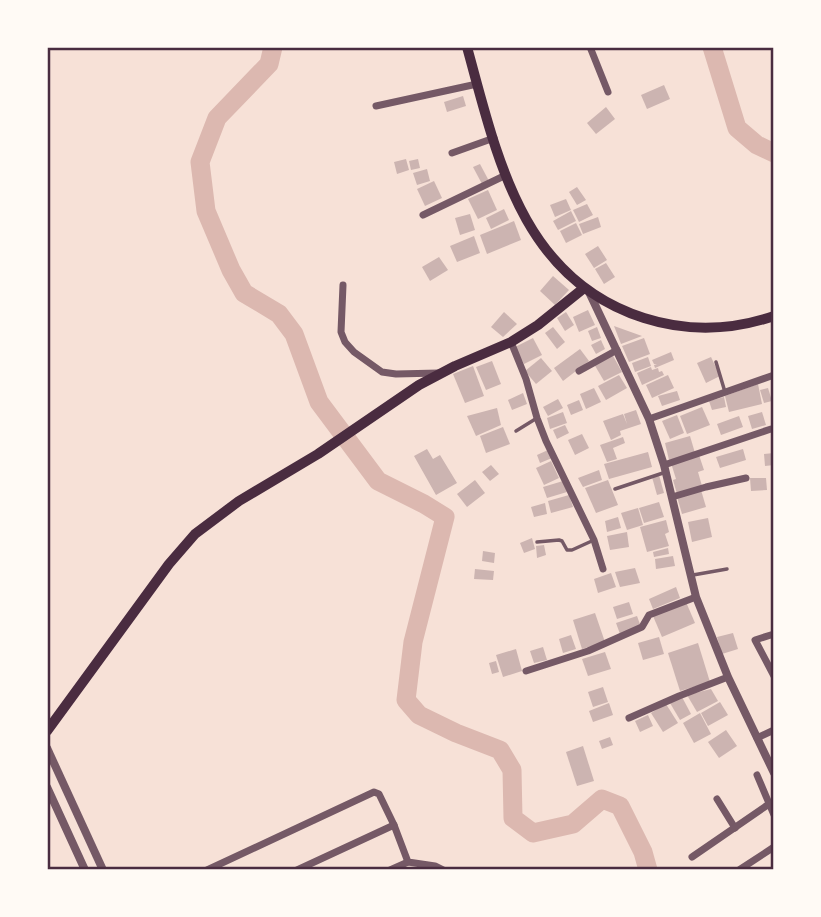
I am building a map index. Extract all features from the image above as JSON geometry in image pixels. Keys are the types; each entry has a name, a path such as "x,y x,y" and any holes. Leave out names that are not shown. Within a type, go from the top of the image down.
{"main road":[{"path":"467,47 506,175 525,219 556,263 587,290 636,315 706,329 734,327 774,316"},
{"path":"48,726 159,577 187,542 206,525 404,394 440,373 511,342 587,290"}],"street":[{"path":"590,47 608,92"},
{"path":"376,106 477,84"},
{"path":"452,153 494,138"},
{"path":"424,215 506,175"},
{"path":"343,285 341,332 354,352 382,372 440,373"},
{"path":"587,290 649,419 665,468 696,597 728,677 774,773"},
{"path":"511,342 546,441 594,540 603,569"},
{"path":"579,371 617,350"},
{"path":"649,419 774,375"},
{"path":"665,468 771,429"},
{"path":"672,497 746,478"},
{"path":"526,671 588,652 642,627 649,615 696,597"},
{"path":"774,634 755,640 774,676"},
{"path":"629,718 728,677"},
{"path":"757,738 774,730"},
{"path":"47,748 103,870"},
{"path":"757,775 774,815"},
{"path":"207,870 374,792 379,794 408,862"},
{"path":"48,794 85,870"},
{"path":"717,799 735,828"},
{"path":"692,857 769,804"},
{"path":"297,870 394,825"},
{"path":"739,870 774,847"},
{"path":"390,870 408,862 435,866 443,870"}],"lane":[{"path":"716,362 725,392"},
{"path":"516,431 537,418"},
{"path":"615,489 665,468"},
{"path":"537,542 559,540 567,550 572,550 594,540"},
{"path":"691,575 727,569"}],"building":[{"path":"664,85 670,99 647,109 641,95"},
{"path":"463,96 466,106 447,112 444,102"},
{"path":"606,107 615,119 596,134 587,123"},
{"path":"406,159 409,170 397,174 394,162"},
{"path":"418,159 420,168 411,170 409,161"},
{"path":"480,164 489,181 482,184 473,167"},
{"path":"427,169 430,181 417,185 413,173"},
{"path":"434,181 442,198 425,206 417,189"},
{"path":"577,187 586,200 577,205 569,192"},
{"path":"488,190 497,210 478,219 468,199"},
{"path":"566,199 571,210 555,217 550,205"},
{"path":"587,204 593,215 579,222 573,210"},
{"path":"504,209 509,220 491,229 486,218"},
{"path":"571,211 576,221 558,230 553,221"},
{"path":"470,214 475,230 460,235 455,218"},
{"path":"598,217 601,227 583,234 579,224"},
{"path":"514,221 521,240 487,254 480,235"},
{"path":"576,223 582,235 566,243 560,231"},
{"path":"474,236 480,253 457,262 450,246"},
{"path":"598,246 607,260 594,268 585,254"},
{"path":"439,257 448,270 430,281 422,267"},
{"path":"606,263 615,277 604,284 595,269"},
{"path":"553,276 569,290 555,305 540,291"},
{"path":"588,310 595,325 579,332 573,317"},
{"path":"504,312 517,324 503,337 491,327"},
{"path":"566,312 574,325 565,331 557,318"},
{"path":"614,326 642,336 621,344"},
{"path":"553,327 565,342 557,349 545,333"},
{"path":"597,327 601,338 592,341 588,331"},
{"path":"533,338 542,355 524,364 515,347"},
{"path":"644,338 650,354 629,362 622,346"},
{"path":"601,340 605,349 596,354 591,345"},
{"path":"580,349 589,361 563,381 554,368"},
{"path":"671,352 674,360 655,368 654,365 657,364 652,360"},
{"path":"612,354 622,372 604,381 594,364"},
{"path":"648,357 651,366 635,372 632,363"},
{"path":"711,357 720,376 706,383 697,363"},
{"path":"541,358 552,371 536,384 525,371"},
{"path":"492,361 501,384 486,390 476,367"},
{"path":"473,366 484,396 465,403 453,374"},
{"path":"651,367 652,370 658,368 664,375 642,385 637,373"},
{"path":"619,375 627,388 606,400 598,386"},
{"path":"668,375 674,388 652,398 646,385"},
{"path":"758,384 762,404 729,412 725,396"},
{"path":"594,388 601,402 586,409 580,394"},
{"path":"768,388 772,401 764,403 760,390"},
{"path":"677,391 680,400 662,406 658,396"},
{"path":"523,393 527,404 512,410 508,400"},
{"path":"724,397 726,407 712,410 709,401"},
{"path":"558,399 563,408 548,416 543,407"},
{"path":"579,400 583,410 571,415 567,405"},
{"path":"702,407 710,425 687,434 680,416"},
{"path":"497,408 501,425 476,436 467,416"},
{"path":"636,410 641,424 620,431 621,435 611,440 603,421 623,414 627,424 624,414"},
{"path":"563,412 567,423 550,429 547,418"},
{"path":"762,412 766,425 752,429 748,416"},
{"path":"677,415 684,433 670,439 662,421"},
{"path":"739,416 743,427 721,435 717,424"},
{"path":"565,425 569,433 557,439 553,430"},
{"path":"503,427 510,444 486,453 480,436"},
{"path":"582,434 589,448 575,455 568,440"},
{"path":"690,436 695,453 669,460 665,443"},
{"path":"623,437 625,443 613,448 617,459 607,462 600,445"},
{"path":"427,449 433,459 440,455 457,483 436,495 414,456"},
{"path":"743,449 746,460 720,468 716,457"},
{"path":"548,450 552,458 540,463 537,455"},
{"path":"648,452 652,467 609,479 604,464"},
{"path":"774,453 774,465 765,466 764,454"},
{"path":"699,455 704,470 698,472 702,486 677,494 671,463"},
{"path":"551,461 559,478 544,485 536,468"},
{"path":"491,465 499,474 490,481 482,472"},
{"path":"599,470 602,480 583,487 578,478"},
{"path":"659,475 664,493 657,495 652,477"},
{"path":"750,478 766,478 767,490 751,491"},
{"path":"475,480 485,493 467,507 457,494"},
{"path":"608,480 618,505 596,513 585,488"},
{"path":"563,481 567,492 547,498 543,487"},
{"path":"701,490 706,507 682,514 677,497"},
{"path":"569,495 573,507 551,513 548,501"},
{"path":"659,502 664,517 644,523 639,508"},
{"path":"545,503 547,514 534,517 531,507"},
{"path":"638,508 643,525 627,530 621,513"},
{"path":"618,517 621,528 607,532 605,521"},
{"path":"708,518 712,537 692,542 688,522"},
{"path":"666,520 669,532 665,534 669,546 647,552 640,527"},
{"path":"627,532 629,547 610,550 607,536"},
{"path":"532,538 535,549 524,553 520,543"},
{"path":"544,545 546,555 537,558 536,546"},
{"path":"668,548 669,554 654,557 653,552"},
{"path":"483,551 495,553 494,563 482,561"},
{"path":"673,556 675,566 656,569 655,559"},
{"path":"635,568 640,583 620,587 615,572"},
{"path":"475,569 494,571 493,580 474,579"},
{"path":"611,573 616,587 598,593 594,579"},
{"path":"676,587 680,598 653,609 649,599"},
{"path":"629,602 633,614 617,619 613,607"},
{"path":"686,602 695,623 662,637 653,616"},
{"path":"595,613 605,642 582,649 573,620"},
{"path":"637,616 641,627 620,634 616,623"},
{"path":"733,633 738,649 722,654 717,637"},
{"path":"571,635 576,649 563,653 559,639"},
{"path":"659,637 664,654 643,660 638,643"},
{"path":"698,643 710,682 680,691 668,653"},
{"path":"543,647 547,660 534,663 530,651"},
{"path":"516,649 522,671 503,677 496,655"},
{"path":"605,652 611,669 588,676 582,659"},
{"path":"496,661 499,672 492,674 489,663"},
{"path":"603,687 608,702 593,707 588,692"},
{"path":"711,689 718,701 697,712 687,695"},
{"path":"682,697 691,714 680,720 670,703"},
{"path":"720,702 728,715 708,726 701,713"},
{"path":"609,703 613,715 593,722 589,711"},
{"path":"666,704 678,723 663,732 651,713"},
{"path":"700,713 711,734 694,743 683,723"},
{"path":"648,715 653,726 640,732 635,721"},
{"path":"726,730 737,746 719,758 708,742"},
{"path":"610,737 613,745 602,749 599,741"},
{"path":"583,746 594,781 577,786 566,752"}],"waterway":[{"path":"273,47 269,64 217,118 200,162 206,211 231,270 244,293 279,314 294,334 319,402 378,481 445,517 413,642 406,700 419,715 500,750 512,770 513,818 533,833 573,824 602,799 620,806 643,852 648,870"},
{"path":"712,47 737,128 757,145 774,153"}]}
